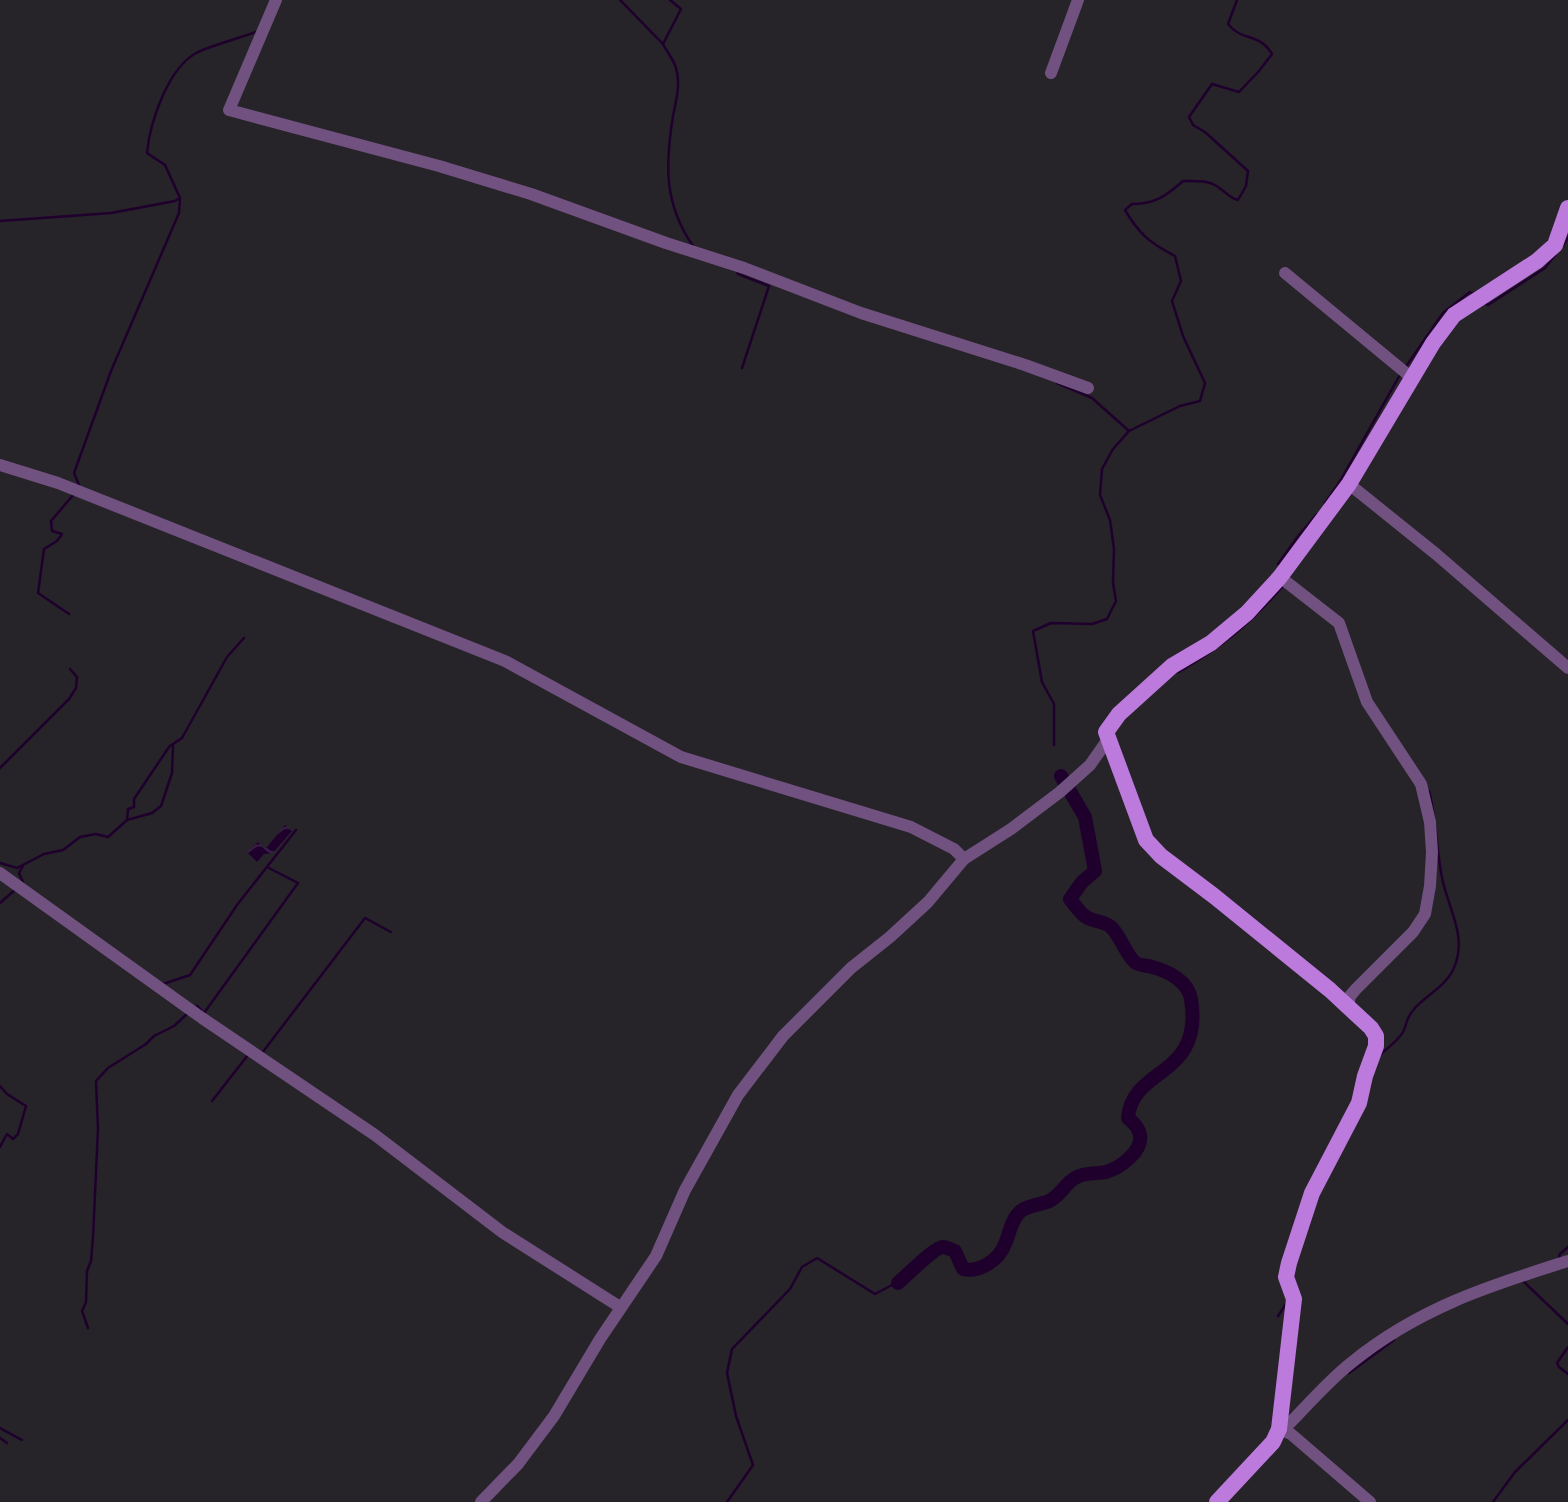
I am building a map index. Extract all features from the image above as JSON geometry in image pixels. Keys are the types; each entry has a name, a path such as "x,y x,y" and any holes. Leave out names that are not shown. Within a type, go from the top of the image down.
{"main road":[{"path":"1217,1502 1273,1442 1279,1429 1294,1299 1286,1277 1289,1263 1312,1193 1359,1103 1376,1046 1376,1037 1371,1028 1348,1007 1214,896 1161,856 1146,840 1107,732 1119,714 1171,666 1211,643 1239,620 1280,577 1349,484 1433,343 1454,315 1537,261 1555,245 1568,208"}],"street":[{"path":"276,0 229,110 439,166 531,194 744,268 861,313 1088,388"},
{"path":"1051,73 1078,0"},
{"path":"1285,273 1412,378"},
{"path":"0,465 58,483 505,661 681,757 911,827 954,849 964,859"},
{"path":"1349,484 1436,554 1568,668"},
{"path":"1280,577 1339,623 1367,702 1421,785 1430,822 1432,852 1425,914 1413,932 1350,996 1348,1007"},
{"path":"481,1502 518,1464 554,1416 656,1256 685,1190 738,1096 783,1036 851,968 928,902 964,859 1011,829 1060,792 1090,765 1109,738"},
{"path":"0,873 202,1018 375,1135 502,1232 621,1307"},
{"path":"1279,1429 1286,1427 1350,1363 1408,1323 1440,1306 1491,1285 1568,1261"},
{"path":"1279,1429 1291,1434 1370,1502"}],"water":[{"path":"285,825 292,831 273,853 264,854 257,862 247,852 258,842 264,848 267,847"}],"waterway":[{"path":"620,0 663,44"},
{"path":"670,0 681,9 663,44 675,65 678,80 669,151 669,184 677,215 693,246"},
{"path":"1054,745 1054,704 1042,682 1033,631 1051,623 1092,624 1107,619 1116,601 1110,520 1100,495 1102,469 1113,449 1129,431 1180,406 1200,401 1205,383 1183,336 1172,301 1181,281 1175,256 1146,237 1125,210 1132,204 1147,203 1160,198 1183,181 1210,183 1238,200 1246,186 1248,171 1205,132 1193,125 1189,117 1212,84 1239,92 1272,54 1262,43 1233,30 1228,24 1237,0"},
{"path":"0,221 111,213 180,198 165,165 147,153 162,96 187,59 212,46 256,32"},
{"path":"78,488 74,473 111,371 179,213 180,198"},
{"path":"1563,246 1568,237"},
{"path":"1484,302 1488,305 1545,268 1556,254"},
{"path":"737,271 738,274 769,286 742,368"},
{"path":"1405,368 1443,313 1470,292 1473,294"},
{"path":"1325,503 1401,373"},
{"path":"1057,383 1092,398 1129,431"},
{"path":"69,614 38,593 44,549 57,541 62,534 52,531 51,521 74,494"},
{"path":"1278,564 1317,514"},
{"path":"1179,672 1235,634 1283,586"},
{"path":"170,746 182,738 227,657 244,638"},
{"path":"0,768 69,699 76,688 77,677 70,669"},
{"path":"0,863 17,868 44,854 63,850 80,837 96,834 108,837 127,820 152,813 161,806 172,773 173,746"},
{"path":"127,820 128,809 134,807 134,799 169,747"},
{"path":"898,1283 927,1257 943,1247 955,1251 963,1269 975,1269 988,1264 1002,1250 1013,1222 1021,1211 1051,1200 1079,1176 1106,1172 1124,1163 1134,1153 1140,1141 1138,1130 1128,1118 1132,1101 1141,1089 1178,1058 1187,1044 1192,1025 1191,999 1182,982 1164,971 1136,963 1112,928 1085,917 1070,899 1082,882 1095,871 1085,817 1061,776"},
{"path":"1380,1055 1401,1035 1415,1008 1450,975 1457,959 1458,936 1441,871 1429,791"},
{"path":"163,984 190,975 237,905 296,830"},
{"path":"21,884 23,882 19,873 23,866"},
{"path":"194,1007 197,1006 204,1013 298,883 267,867"},
{"path":"0,903 16,889"},
{"path":"262,1053 365,918 391,932"},
{"path":"88,1328 82,1311 86,1302 87,1271 91,1261 93,1237 98,1129 96,1081 108,1068 154,1036 174,1026 187,1014"},
{"path":"212,1101 248,1055"},
{"path":"0,1086 26,1106 18,1134 13,1139 7,1134 0,1147"},
{"path":"1558,1261 1560,1254 1568,1247"},
{"path":"727,1502 753,1465 736,1416 727,1373 732,1349 790,1289 802,1267 817,1258 875,1294 894,1284"},
{"path":"1523,1281 1568,1324"},
{"path":"1278,1316 1286,1304"},
{"path":"1349,1373 1394,1340"},
{"path":"1568,1347 1557,1363 1568,1374"},
{"path":"1493,1502 1515,1472 1568,1420"},
{"path":"0,1428 22,1440"},
{"path":"0,1438 7,1443"}]}
